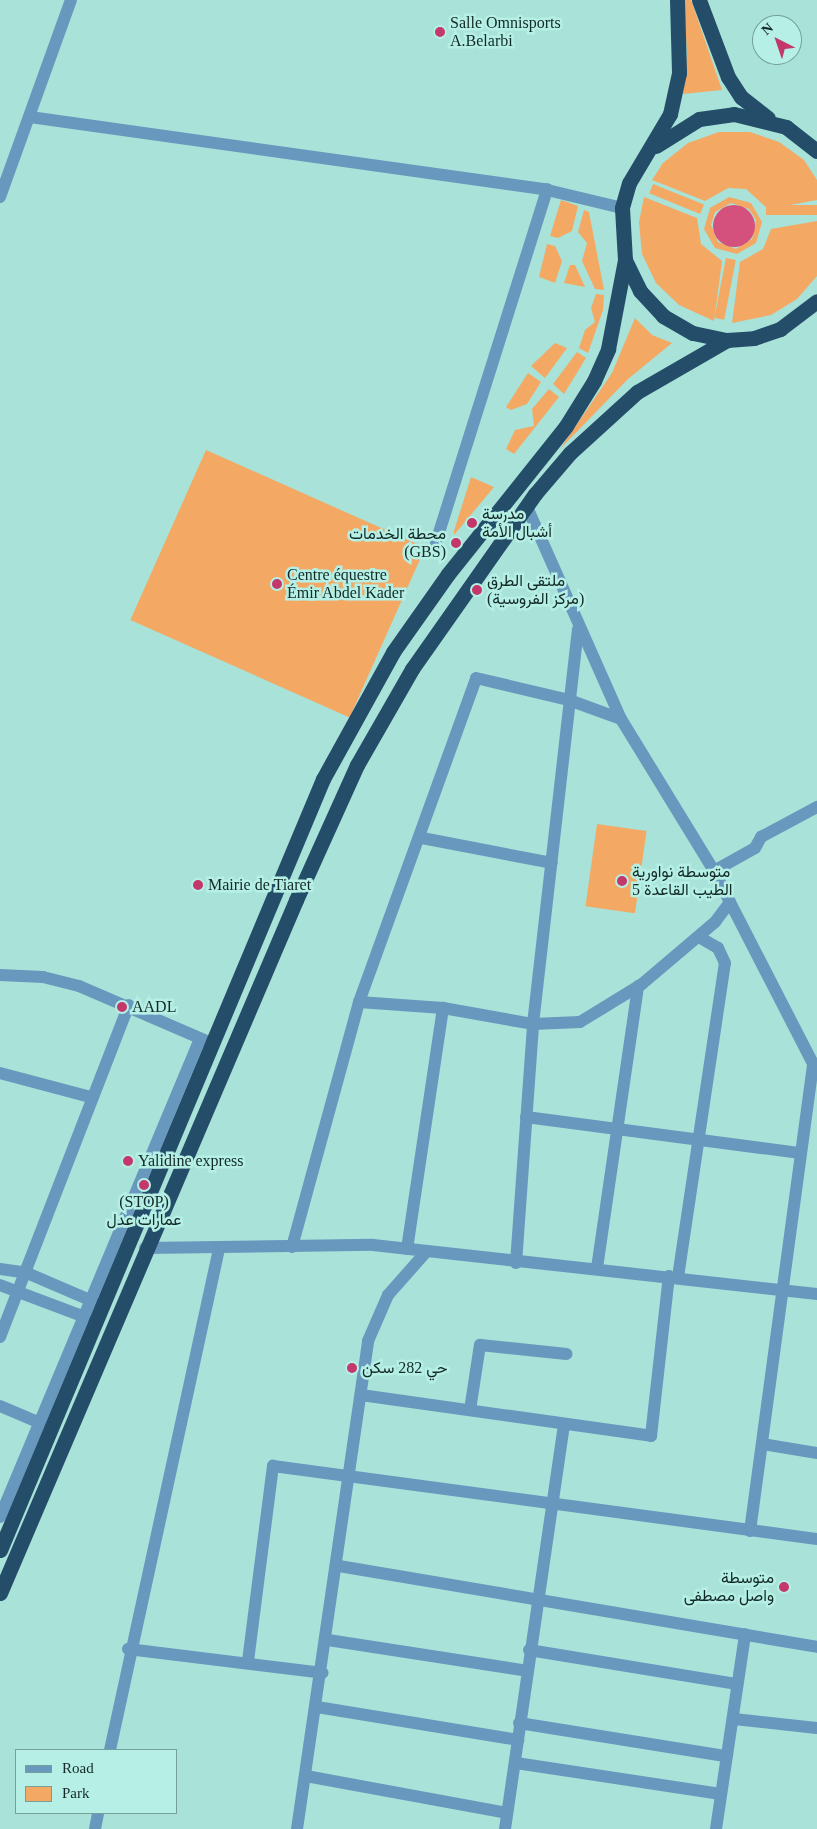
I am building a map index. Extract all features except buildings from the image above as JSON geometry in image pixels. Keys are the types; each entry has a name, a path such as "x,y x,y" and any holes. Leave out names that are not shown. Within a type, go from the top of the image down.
{"highway":[{"path":"0,1550 207,1041 323,779 371,688 428,600 566,426 594,381 608,349 625,260 622,208 642,160 670,114 679,73 677,0"},
{"path":"699,0 728,76 741,97 769,119 802,137 817,151"},
{"path":"642,160 668,135 699,119 734,114 769,119"},
{"path":"625,260 640,291 663,316 693,333 727,340"},
{"path":"0,1593 145,1248 357,764 412,669 527,507 570,453 615,410 666,373 727,340 780,329 817,301"}],"street":[{"path":"0,197 71,0"},
{"path":"30,117 547,190 622,208"},
{"path":"436,542 547,190"},
{"path":"527,507 578,630 621,719 714,872 815,1064 801,1153 750,1531"},
{"path":"516,1262 533,1024 578,630"},
{"path":"292,1247 358,1002 422,838 476,678 569,700 621,719"},
{"path":"714,872 755,848 761,837 817,807"},
{"path":"422,838 552,863"},
{"path":"358,1002 443,1008 533,1024 580,1022 638,986 699,936 730,902"},
{"path":"361,1395 651,1436 674,1277 699,1138 725,963 718,948 699,936"},
{"path":"0,975 43,977 129,1005 207,1041 85,1317 0,1517"},
{"path":"597,1268 638,986"},
{"path":"0,1337 27,1273 90,1097 129,1005"},
{"path":"407,1249 443,1008"},
{"path":"0,1073 90,1097"},
{"path":"526,1117 617,1131 699,1138 801,1153"},
{"path":"145,1248 292,1247 407,1249 516,1262 597,1268 817,1294"},
{"path":"110,1749 128,1649 218,1249"},
{"path":"297,1829 339,1566 368,1341 378,1312 426,1252"},
{"path":"0,1269 27,1273 92,1301"},
{"path":"0,1285 20,1290 85,1317"},
{"path":"470,1410 480,1345 567,1354"},
{"path":"0,1406 40,1423"},
{"path":"505,1829 506,1813 516,1763 519,1723 528,1671 536,1599 553,1504 564,1424"},
{"path":"762,1444 817,1453"},
{"path":"248,1661 273,1466 817,1539"},
{"path":"339,1566 817,1646"},
{"path":"716,1829 726,1756 734,1719 737,1684 745,1634"},
{"path":"328,1640 528,1671"},
{"path":"128,1649 248,1661 323,1673"},
{"path":"529,1650 737,1684"},
{"path":"317,1706 518,1740"},
{"path":"734,1719 817,1728"},
{"path":"519,1723 726,1756"},
{"path":"516,1763 722,1794"},
{"path":"306,1776 506,1813"},
{"path":"95,1829 98,1814"}],"green space":[{"path":"684,0 691,0 722,90 683,94 687,54"},
{"path":"719,132 750,132 779,142 804,160 817,180 817,200 768,209 746,189 728,188 705,201 652,180 663,163 688,143"},
{"path":"653,184 704,205 700,214 649,193"},
{"path":"644,197 697,218 701,244 722,261 714,321 679,305 656,283 642,254 639,222"},
{"path":"729,197 751,203 762,222 756,243 737,254 715,248 704,229 710,208","holes":["731,203 749,209 756,220 752,239 736,249 718,242 711,225 715,212"]},
{"path":"561,200 578,206 572,231 558,238 550,236"},
{"path":"766,205 817,205 817,215 766,215"},
{"path":"584,210 589,212 604,290 595,289 582,261 587,243 578,232"},
{"path":"817,221 817,276 797,299 771,315 732,323 740,262 763,249 771,229"},
{"path":"547,244 555,246 562,261 555,283 539,277"},
{"path":"726,258 736,260 724,320 714,318"},
{"path":"570,265 575,265 585,287 564,283"},
{"path":"596,294 604,295 603,310 588,353 579,348 585,330 595,322 591,308"},
{"path":"635,318 652,335 672,343 628,379 560,449 612,373"},
{"path":"555,343 567,348 545,378 531,366"},
{"path":"577,352 586,358 564,394 553,384"},
{"path":"528,373 541,382 527,404 511,410 506,407"},
{"path":"549,389 559,397 514,454 506,449 515,430 534,426 532,409"},
{"name":"Centre équestre Émir Abdel Kader","path":"206,450 425,548 350,718 130,620"},
{"path":"471,477 494,487 454,535 454,531"},
{"path":"597,824 647,831 635,913 585,906"}],"shaded area":[{"path":"738,205 746,208 752,214 755,226 752,238 746,244 730,247 722,244 716,238 713,222 716,214 722,208"}],"place":[{"name":"Salle Omnisports A.Belarbi","path":"440,32"},
{"name":"مدرسة أشبال الأمة","path":"472,523"},
{"name":"محطة الخدمات (GBS)","path":"456,543"},
{"name":"Centre équestre Émir Abdel Kader","path":"277,584"},
{"name":"ملتقى الطرق (مركز الفروسية)","path":"477,590"},
{"name":"متوسطة نواورية الطيب القاعدة 5","path":"622,881"},
{"name":"Mairie de Tiaret","path":"198,885"},
{"name":"AADL","path":"122,1007"},
{"name":"Yalidine express","path":"128,1161"},
{"name":"(STOP) عمارات عدل","path":"144,1185"},
{"name":"حي 282 سكن","path":"352,1368"},
{"name":"متوسطة واصل مصطفى","path":"784,1587"}]}
